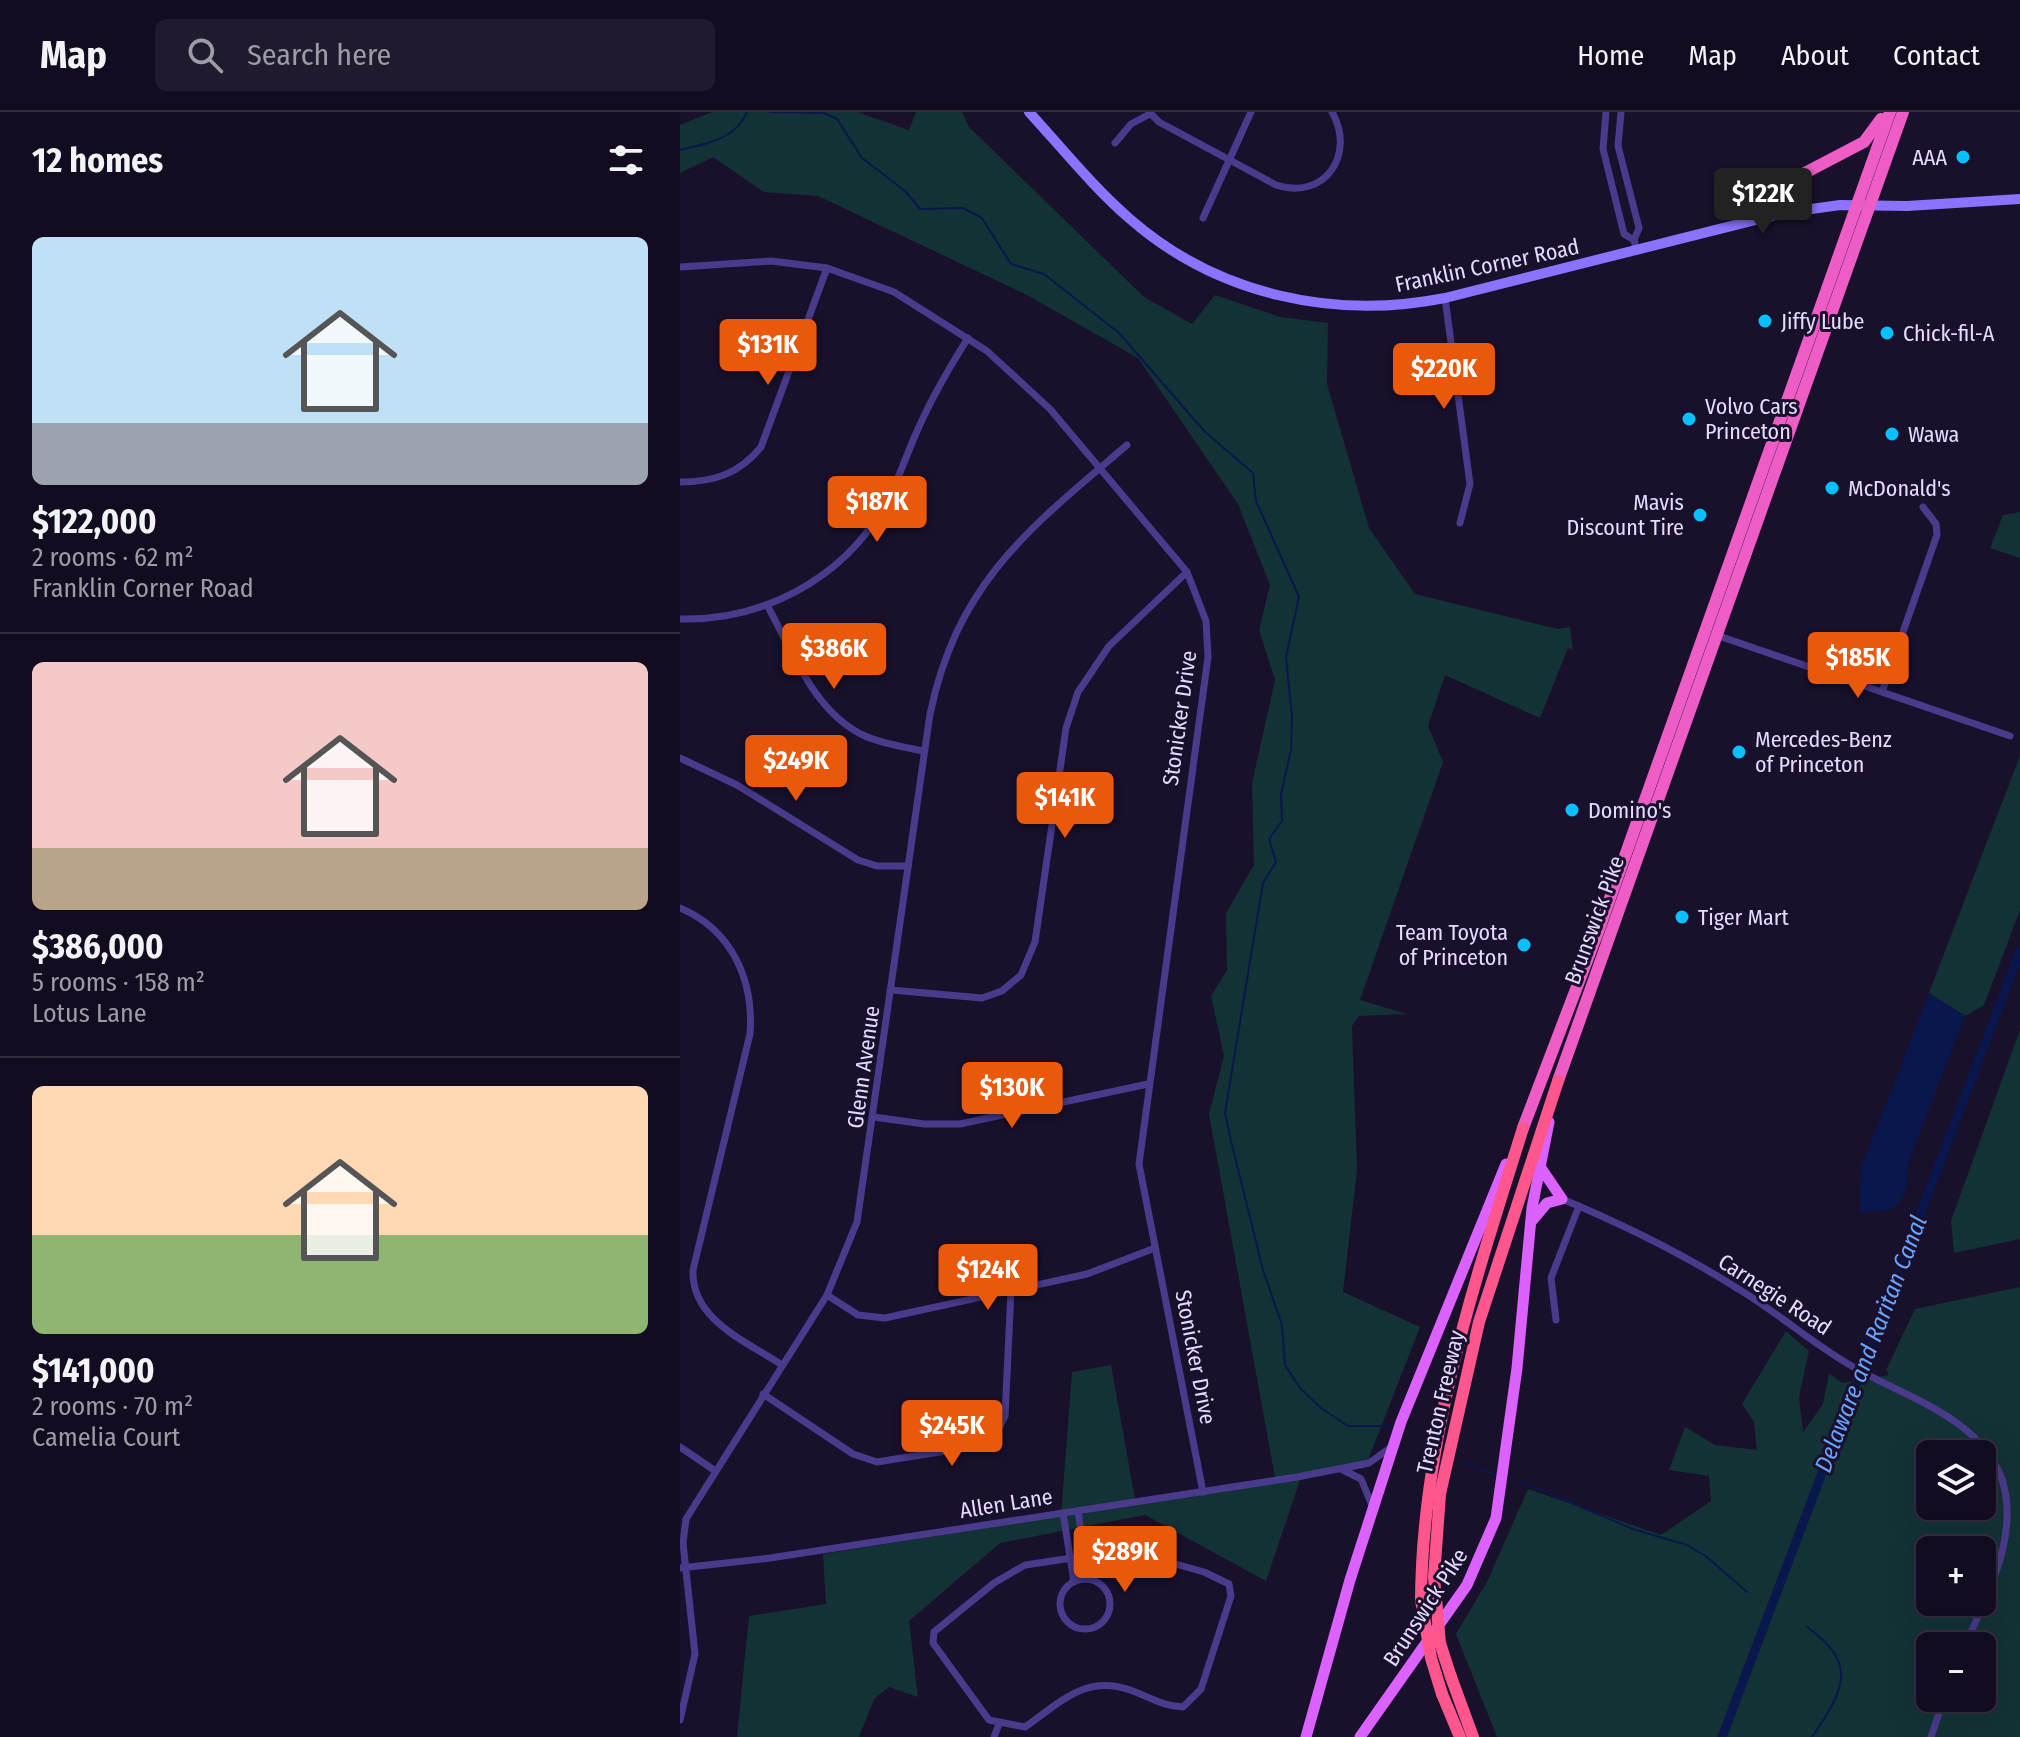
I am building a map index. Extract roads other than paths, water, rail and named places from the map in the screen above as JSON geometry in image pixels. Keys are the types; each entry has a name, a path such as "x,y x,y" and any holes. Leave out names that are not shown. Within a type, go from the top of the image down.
{"highway":[{"path":"1783,213 1799,176 1864,142 1884,112"},
{"name":"Brunswick Pike","path":"1558,1081 1863,206 1890,112"},
{"name":"Brunswick Pike","path":"1523,1128 1599,929 1863,206 1903,112"},
{"name":"Trenton Freeway","path":"1473,1737 1440,1643 1434,1577 1440,1494 1479,1322 1558,1081"},
{"name":"Trenton Freeway","path":"1460,1737 1431,1658 1421,1600 1422,1535 1439,1426 1487,1243 1523,1128"}],"main road":[{"name":"Franklin Corner Road","path":"1029,112 1131,220 1172,251 1217,275 1265,292 1327,305 1391,306 1445,298 1635,246 1783,213 2020,199"},
{"name":"Brunswick Pike","path":"1360,1737 1467,1585 1489,1540 1502,1491 1531,1222 1558,1081"},
{"name":"Brunswick Pike","path":"1306,1737 1371,1510 1401,1422 1523,1128"},
{"path":"1531,1222 1547,1203 1562,1199 1540,1168"}],"street":[{"path":"1203,218 1251,112"},
{"path":"1115,143 1131,124 1149,113 1159,122 1285,188 1315,185 1330,174 1342,149 1341,129 1332,112"},
{"path":"1606,112 1604,137 1609,172 1624,234 1635,246"},
{"path":"1621,112 1618,135 1639,228 1635,246"},
{"path":"1604,137 1618,135"},
{"path":"1609,172 1624,168"},
{"path":"1617,205 1632,201"},
{"name":"Stonicker Drive","path":"680,267 771,261 827,268 894,292 968,338 1030,387 1187,572 1206,621 1208,657 1139,1164 1203,1492"},
{"path":"680,482 725,476 745,464 761,447 827,268"},
{"path":"1445,298 1470,484 1460,523"},
{"path":"680,619 723,617 767,605 825,573 872,525 893,491 938,387 968,338"},
{"name":"Glenn Avenue","path":"680,1720 695,1654 683,1567 686,1519 714,1470 827,1295 857,1222 924,751 943,662 977,593 1025,533 1127,445"},
{"path":"1882,692 1937,535 1936,524 1923,507"},
{"path":"891,990 982,998 1002,991 1021,975 1035,942 1066,728 1078,692 1109,646 1187,572"},
{"path":"767,605 818,696 838,719 878,741 924,751"},
{"path":"1716,635 2010,736"},
{"path":"680,758 737,785 858,860 877,866 908,866"},
{"path":"680,908 711,927 733,952 746,980 752,1013 750,1034 693,1270 694,1292 711,1317 782,1365"},
{"path":"874,1117 924,1124 960,1124 1148,1084"},
{"name":"Carnegie Road","path":"1562,1199 1741,1290 1850,1365 1901,1389 1966,1431 1982,1446 2001,1479 2009,1509 2007,1536 1970,1632"},
{"path":"1556,1320 1551,1278 1579,1206"},
{"path":"827,1295 858,1315 876,1319 1087,1274 1155,1248"},
{"path":"763,1394 853,1454 877,1462 983,1445 996,1434 1005,1416 1011,1291"},
{"name":"Allen Lane","path":"683,1567 1078,1511 1337,1470 1375,1461 1395,1441"},
{"path":"680,1447 714,1470"},
{"path":"1337,1470 1361,1479 1370,1492 1371,1510"},
{"path":"1078,1511 1088,1579"},
{"path":"1063,1513 1074,1582"},
{"path":"1126,1550 1140,1553 1204,1572 1229,1584 1231,1596 1201,1689 1183,1707 1161,1706 1133,1691 1108,1683 1091,1685 1025,1727 989,1720 933,1643 934,1632 994,1583 1025,1565 1085,1553 1126,1550"},
{"path":"1088,1579 1104,1587 1111,1602 1106,1619 1092,1629 1069,1624 1061,1611 1062,1595 1074,1582 1088,1579"},
{"path":"1931,1737 1939,1712"},
{"path":"994,1737 999,1724"}],"waterway":[{"path":"680,150 728,134 747,112"},
{"path":"770,112 824,113 837,119 862,158 905,191 920,209 963,208 982,218 1011,264 1044,274 1119,333 1205,432 1253,473 1256,501 1299,597 1286,657 1292,717 1291,750 1281,794 1282,821 1269,839 1276,862 1263,883 1225,1113 1263,1270 1282,1325 1285,1365 1300,1388 1321,1408 1348,1426 1385,1426 1392,1429"},
{"name":"Delaware and Raritan Canal","path":"1722,1737 2020,951"},
{"path":"1467,1464 1493,1474"},
{"path":"1520,1481 1633,1529 1687,1545 1707,1557 1747,1592"},
{"path":"1807,1627 1834,1653 1841,1678 1832,1705 1812,1737"}],"place":[{"name":"AAA","path":"1963,157"},
{"name":"Jiffy Lube","path":"1765,321"},
{"name":"Chick-fil-A","path":"1887,333"},
{"name":"Volvo Cars Princeton","path":"1689,419"},
{"name":"Wawa","path":"1892,434"},
{"name":"McDonald's","path":"1832,488"},
{"name":"Mavis Discount Tire","path":"1700,515"},
{"name":"Mercedes-Benz of Princeton","path":"1739,752"},
{"name":"Domino's","path":"1572,810"},
{"name":"Tiger Mart","path":"1682,917"},
{"name":"Team Toyota of Princeton","path":"1524,945"}]}
